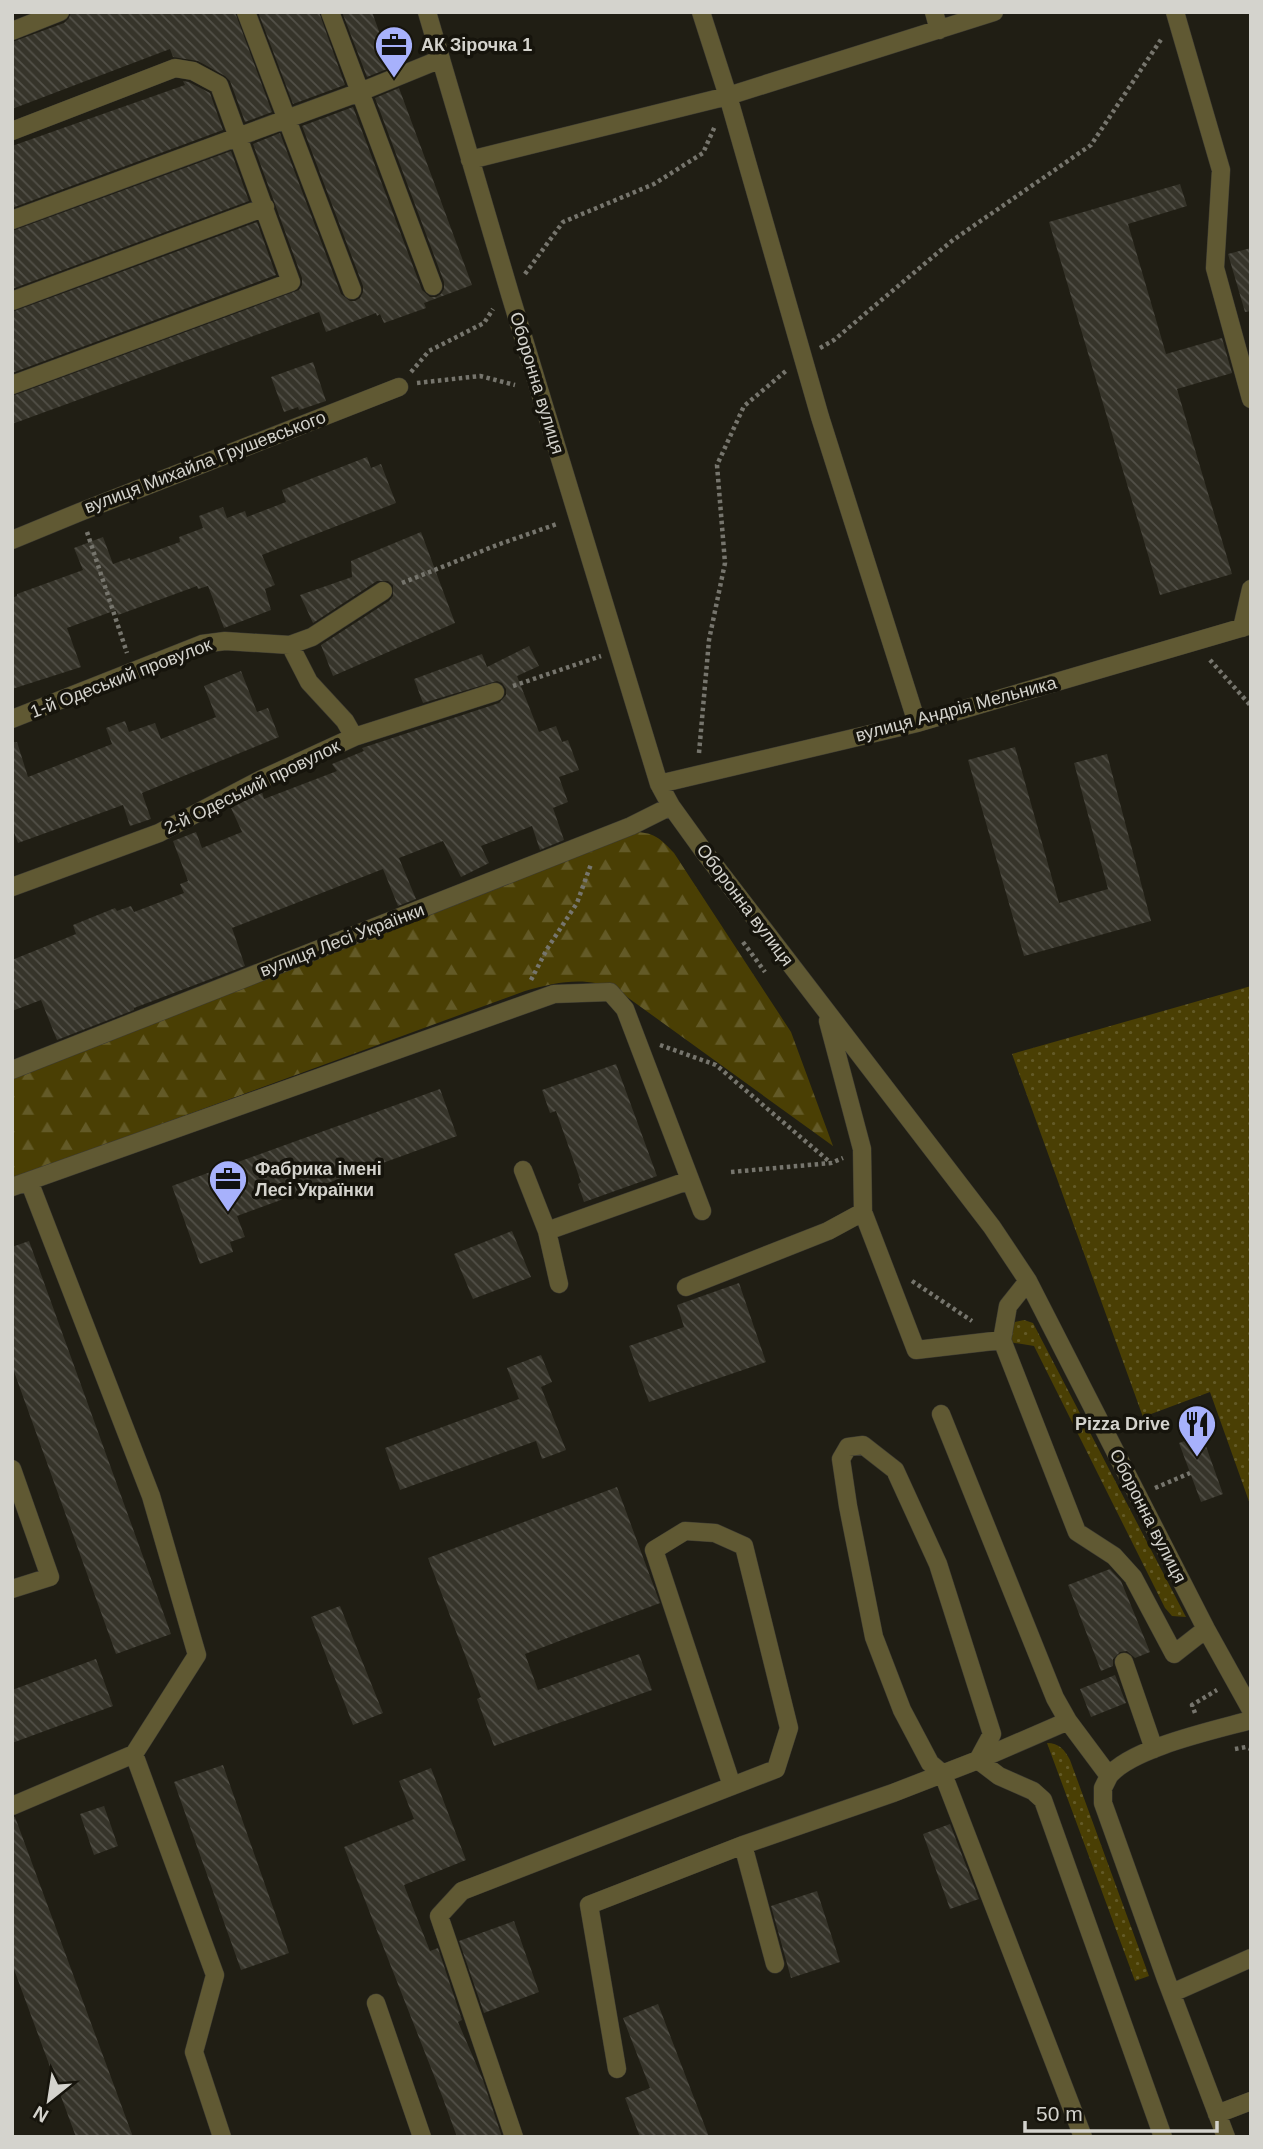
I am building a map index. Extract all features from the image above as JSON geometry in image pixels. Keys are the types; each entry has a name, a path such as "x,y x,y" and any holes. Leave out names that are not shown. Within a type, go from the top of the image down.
{"street":[{"path":"12,31 60,12"},
{"path":"246,12 352,290"},
{"path":"330,12 433,286"},
{"name":"Оборонна вулиця","path":"427,12 470,160 503,299 659,784 671,806 992,1227 1028,1281 1206,1629 1251,1710"},
{"path":"701,12 803,357 917,723"},
{"path":"934,12 939,30"},
{"path":"470,160 728,96 994,12"},
{"path":"1176,14 1221,170 1216,268 1251,399"},
{"path":"12,220 238,138 441,59"},
{"path":"12,131 175,68 193,71 219,85 291,282 12,385"},
{"path":"12,302 265,206"},
{"name":"вулиця Михайла Грушевського","path":"12,540 399,387"},
{"path":"1246,626 1251,589"},
{"name":"1-й Одеський провулок","path":"12,719 214,641 290,645 312,637 383,591"},
{"name":"вулиця Андрія Мельника","path":"659,784 917,723 1246,626"},
{"path":"290,645 309,682 345,721 354,737"},
{"name":"2-й Одеський провулок","path":"12,887 159,833 260,780 354,737 495,692"},
{"name":"вулиця Лесі Українки","path":"12,1070 650,818 671,806"},
{"path":"12,1805 134,1754 197,1655 151,1496 21,1184 554,994 610,992 625,1009 702,1211"},
{"path":"825,1011 862,1149 863,1212 916,1350 1002,1340"},
{"path":"523,1170 547,1231 559,1284"},
{"path":"547,1231 690,1180"},
{"path":"686,1287 828,1231 863,1212"},
{"path":"1028,1281 1008,1306 1002,1340 1077,1532 1114,1556 1133,1577 1174,1654 1206,1629"},
{"path":"941,1414 1055,1698 1068,1721 1109,1776"},
{"path":"978,1760 992,1734 938,1564 895,1470 863,1445 848,1447 841,1459 874,1637 902,1710 930,1763 943,1774 1083,2137"},
{"path":"12,1469 51,1577 12,1589"},
{"path":"514,2137 439,1916 462,1891 776,1769 789,1728 744,1546 715,1533 685,1531 654,1550 732,1786"},
{"path":"1124,1662 1154,1749"},
{"path":"1226,2137 1171,1993 1104,1803 1103,1788 1115,1768 1154,1749 1251,1720"},
{"path":"617,2069 589,1905 743,1845 943,1774 1068,1721"},
{"path":"134,1754 215,1975 194,2052 222,2137"},
{"path":"978,1760 999,1776 1033,1791 1043,1800 1163,2137"},
{"path":"743,1845 775,1964"},
{"path":"1171,1993 1251,1958"},
{"path":"376,2003 422,2137"},
{"path":"1217,2114 1251,2101"}],"path":[{"path":"697,775 709,640 725,563 717,465 744,406 803,357 835,340 953,240 1091,145 1176,14"},
{"path":"399,387 429,351 484,323 563,222 654,184 703,153 728,96"},
{"path":"399,387 425,381 480,376 520,386"},
{"path":"80,512 133,671"},
{"path":"383,591 562,522"},
{"path":"1194,642 1251,706"},
{"path":"495,692 602,656"},
{"path":"519,1006 547,949 577,903 600,838"},
{"path":"636,1036 716,1065 831,1163"},
{"path":"732,1172 831,1163 862,1149"},
{"path":"882,1262 1002,1340"},
{"path":"1154,1488 1190,1473"},
{"path":"1202,1735 1192,1706 1234,1678"}],"green space":[{"path":"633,832 656,837 674,853 791,1032 833,1146 616,989 593,983 570,982 525,991 12,1179 12,1078"},
{"path":"1251,986 1251,1507 1210,1392 1143,1417 1012,1054"},
{"path":"1024,1320 1033,1323 1186,1617 1172,1616 1165,1608 1034,1346 1009,1342 1010,1329 1015,1322"},
{"path":"1047,1743 1061,1748 1070,1760 1149,1976 1135,1981"}],"building":[{"path":"71,12 235,12 272,112 245,122 230,81 225,76 198,61 173,57 170,49 12,109 12,42 64,23"},
{"path":"258,12 319,12 345,85 293,104"},
{"path":"342,12 372,12 392,67 367,77"},
{"path":"183,81 210,93 223,130 12,208 12,146 185,85"},
{"path":"399,88 472,285 424,303 426,308 384,323 380,314 377,316 376,313 326,332 319,312 12,424 12,396 299,290 302,278 253,144 280,133 341,294 350,301 360,298 363,286 302,126 353,107 422,290 430,297 441,294 444,282 375,98"},
{"path":"231,151 249,201 12,289 12,231"},
{"path":"1180,184 1187,206 1128,224 1166,354 1222,338 1232,373 1177,389 1232,574 1160,595 1049,222"},
{"path":"257,222 276,275 12,373 12,312"},
{"path":"1251,248 1251,311 1245,312 1228,254"},
{"path":"313,362 326,401 284,412 271,377"},
{"path":"367,457 371,468 381,464 396,503 262,555 275,585 265,589 271,610 224,628 208,586 198,589 197,586 118,615 116,610 67,628 81,667 12,689 12,598 83,570 74,548 103,537 113,564 130,560 180,542 179,537 203,528 199,516 223,507 227,518 245,511 247,517 286,502 282,490"},
{"path":"421,532 455,623 333,676 321,645 389,601 393,596 393,585 388,581 377,581 313,623 300,595 352,577 351,561"},
{"path":"529,646 539,666 517,676 539,732 556,726 562,742 568,740 579,770 559,777 568,802 553,808 564,840 540,850 532,826 481,846 489,863 461,877 443,841 399,858 416,899 398,906 383,869 232,928 245,966 57,1040 41,1000 12,1011 12,960 76,934 73,925 115,908 117,911 131,906 134,912 184,893 180,884 188,881 173,841 196,832 202,848 242,832 231,808 262,792 264,799 337,771 332,764 364,751 362,748 499,703 506,695 506,689 497,681 423,703 414,679 482,654 487,667"},
{"path":"241,671 257,712 268,708 279,737 142,793 151,819 130,826 123,805 18,843 12,827 12,742 17,742 28,777 112,744 106,728 125,721 129,732 155,723 161,739 216,717 204,686"},
{"path":"1015,747 1059,903 1108,889 1074,763 1107,754 1151,921 1024,956 968,760"},
{"path":"616,1064 657,1176 584,1202 578,1184 581,1182 556,1111 550,1113 542,1090"},
{"path":"440,1089 457,1136 237,1216 245,1237 230,1242 233,1252 200,1264 172,1186"},
{"path":"512,1231 531,1277 473,1299 454,1254"},
{"path":"29,1241 171,1634 116,1654 12,1366 12,1247"},
{"path":"739,1283 766,1362 649,1402 629,1346 684,1327 677,1305"},
{"path":"541,1355 552,1382 541,1387 566,1450 542,1459 536,1441 400,1490 385,1448 519,1399 507,1368"},
{"name":"Pizza Drive","path":"1202,1435 1223,1494 1201,1502 1179,1443"},
{"path":"617,1487 660,1603 525,1654 538,1690 639,1654 652,1690 494,1746 477,1699 481,1697 428,1558"},
{"path":"1110,1569 1121,1581 1150,1652 1135,1658 1127,1651 1120,1652 1113,1659 1113,1666 1101,1671 1068,1585"},
{"path":"340,1606 383,1713 353,1725 311,1617"},
{"path":"96,1659 113,1706 12,1743 12,1690"},
{"path":"1115,1675 1126,1703 1091,1717 1080,1689"},
{"path":"223,1765 289,1953 241,1970 174,1782"},
{"path":"431,1768 466,1860 404,1885 430,1951 438,1948 462,2020 458,2022 483,2080 502,2137 457,2137 344,1847 414,1819 399,1781"},
{"path":"104,1806 118,1846 94,1855 80,1814"},
{"path":"12,1817 15,1817 133,2137 76,2137 12,1964"},
{"path":"950,1824 979,1899 950,1909 923,1834"},
{"path":"817,1891 840,1962 791,1978 771,1906"},
{"path":"514,1921 539,1992 484,2013 459,1941"},
{"path":"658,2004 709,2137 640,2137 625,2098 650,2088 623,2018"}],"place":[{"name":"АК Зірочка 1","path":"394,79"},
{"name":"Фабрика імені Лесі Українки","path":"228,1213"},
{"name":"Pizza Drive","path":"1197,1458"}]}
